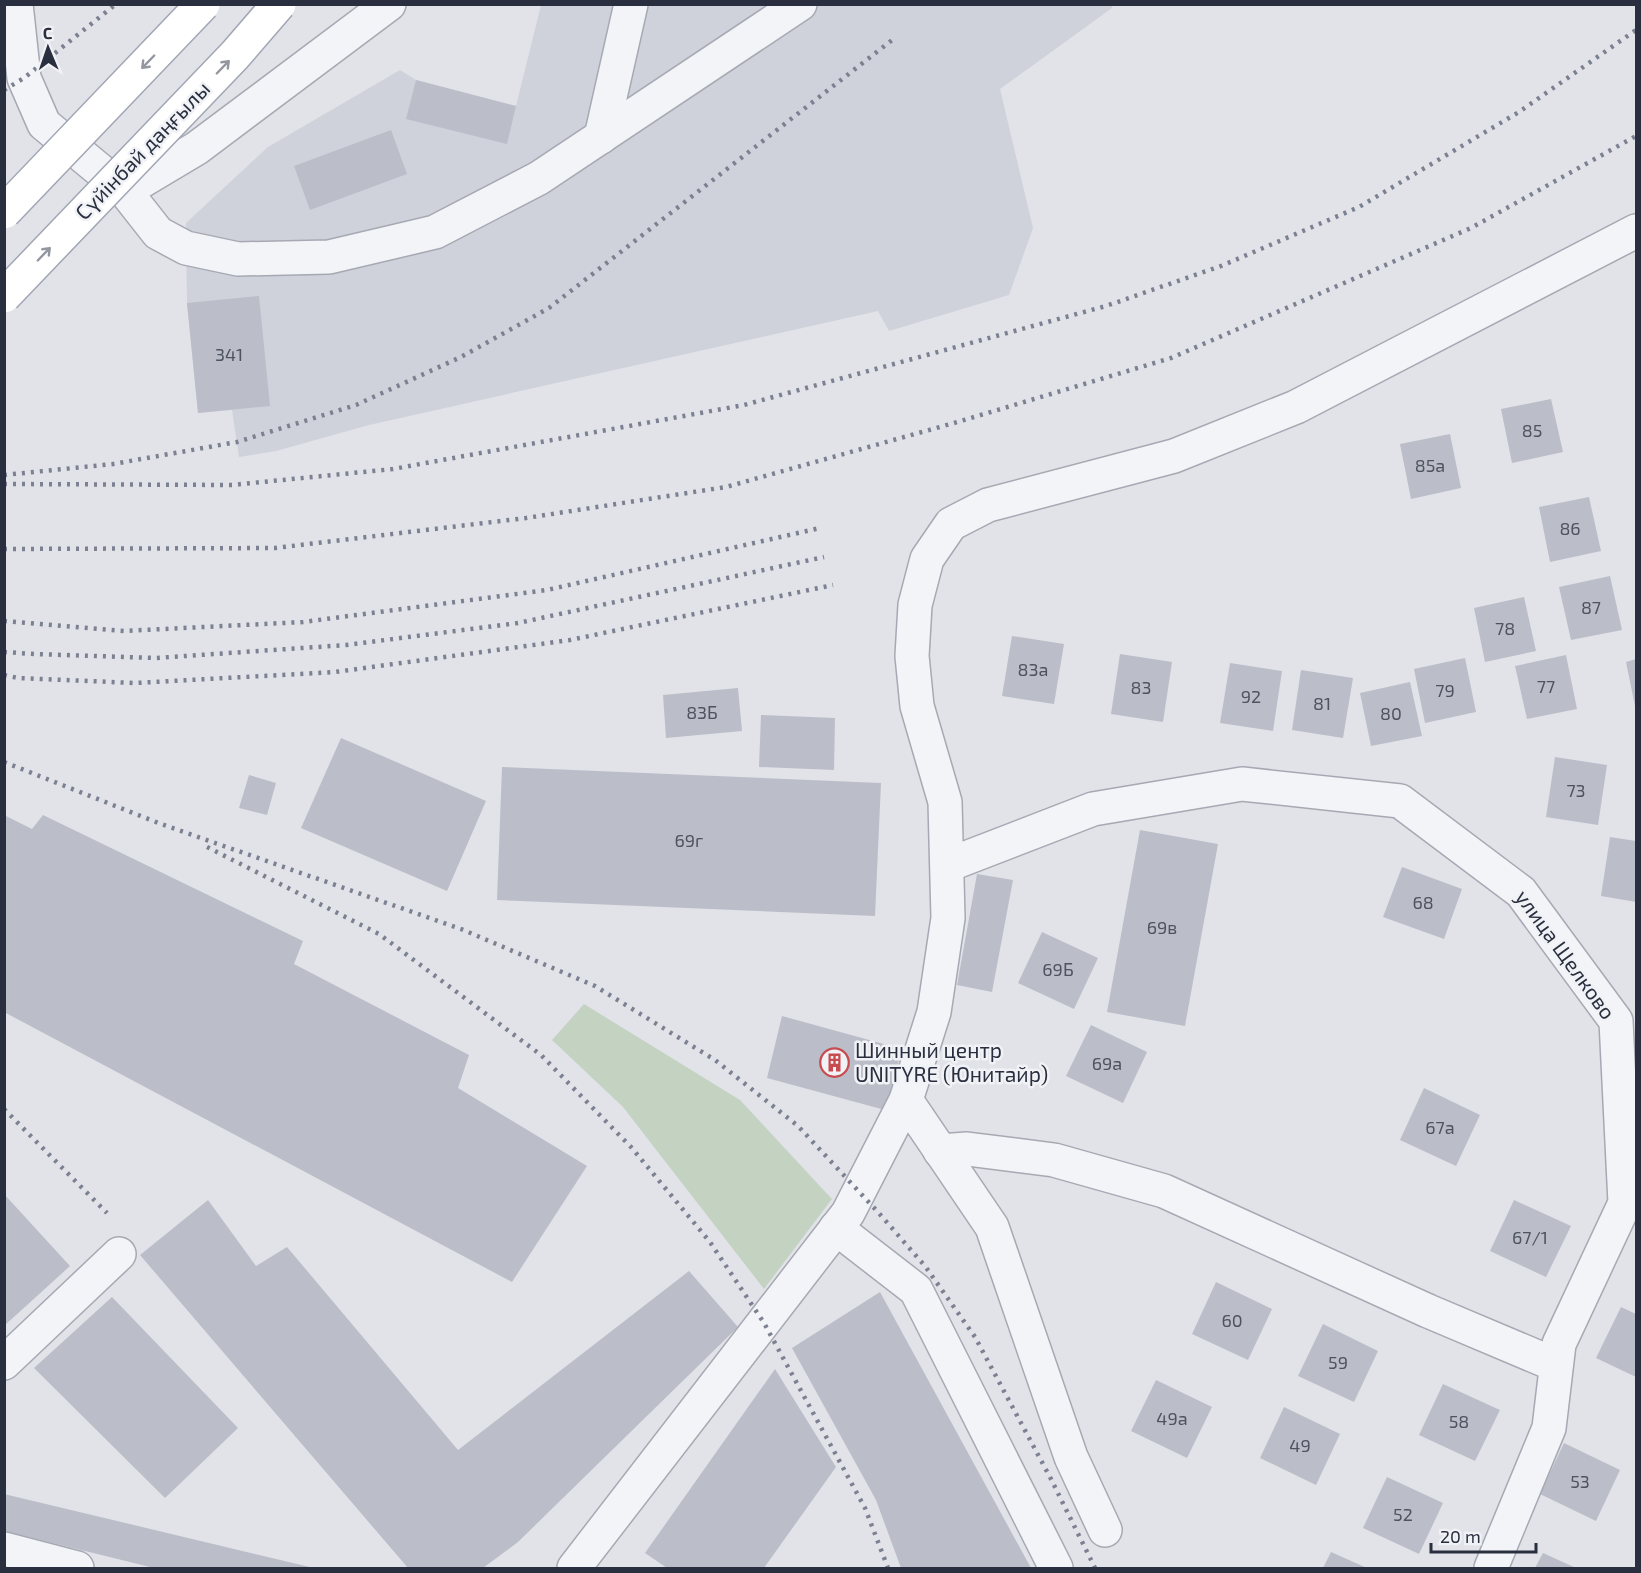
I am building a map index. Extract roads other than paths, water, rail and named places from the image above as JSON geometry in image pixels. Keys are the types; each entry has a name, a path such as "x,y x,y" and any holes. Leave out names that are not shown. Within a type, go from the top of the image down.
{"main road":[{"path":"4,212 203,4"},
{"name":"Сүйінбай даңғылы","path":"4,296 235,55 279,4"}],"street":[{"path":"16,4 24,78 44,124 125,191 158,233 186,248 238,259 329,257 435,232 539,178 800,4"},
{"path":"125,191 197,148 389,4"},
{"path":"601,137 632,4"},
{"path":"574,1569 848,1213 906,1100 933,1012 948,918 945,802 917,706 912,656 915,605 927,559 951,525 988,505 1174,456 1296,407 1636,231"},
{"name":"улица Щелково","path":"948,865 1093,809 1242,784 1400,801 1521,892 1616,1021 1625,1203 1559,1344 1549,1428 1491,1569"},
{"path":"906,1100 992,1227 1071,1457 1105,1530"},
{"path":"940,1151 967,1149 1054,1160 1164,1191 1428,1311 1556,1365"},
{"path":"836,1228 916,1290 1056,1569"},
{"path":"4,1363 119,1254"},
{"path":"4,1549 77,1569"}],"railway":[{"path":"4,90 24,78 116,4"},
{"path":"4,484 232,485 393,469 744,405 1106,306 1221,266 1359,207 1519,112 1636,30"},
{"path":"4,475 113,464 237,442 356,405 461,357 549,308 896,37"},
{"path":"4,549 275,548 526,518 726,487 954,423 1171,358 1471,228 1636,136"},
{"path":"4,621 124,631 303,622 547,590 820,528"},
{"path":"4,652 156,658 346,645 518,623 824,557"},
{"path":"4,675 18,678 135,683 335,672 570,640 833,585"},
{"path":"4,762 161,824 461,929 595,986 715,1060 798,1126 925,1266 975,1337 1051,1479 1095,1568"},
{"path":"207,847 379,934 541,1055 631,1147 710,1242 764,1323 865,1508 888,1568"},
{"path":"4,1109 107,1213"}],"place":[{"name":"Шинный центр UNITYRE (Юнитайр)","path":"834,1063"}]}
